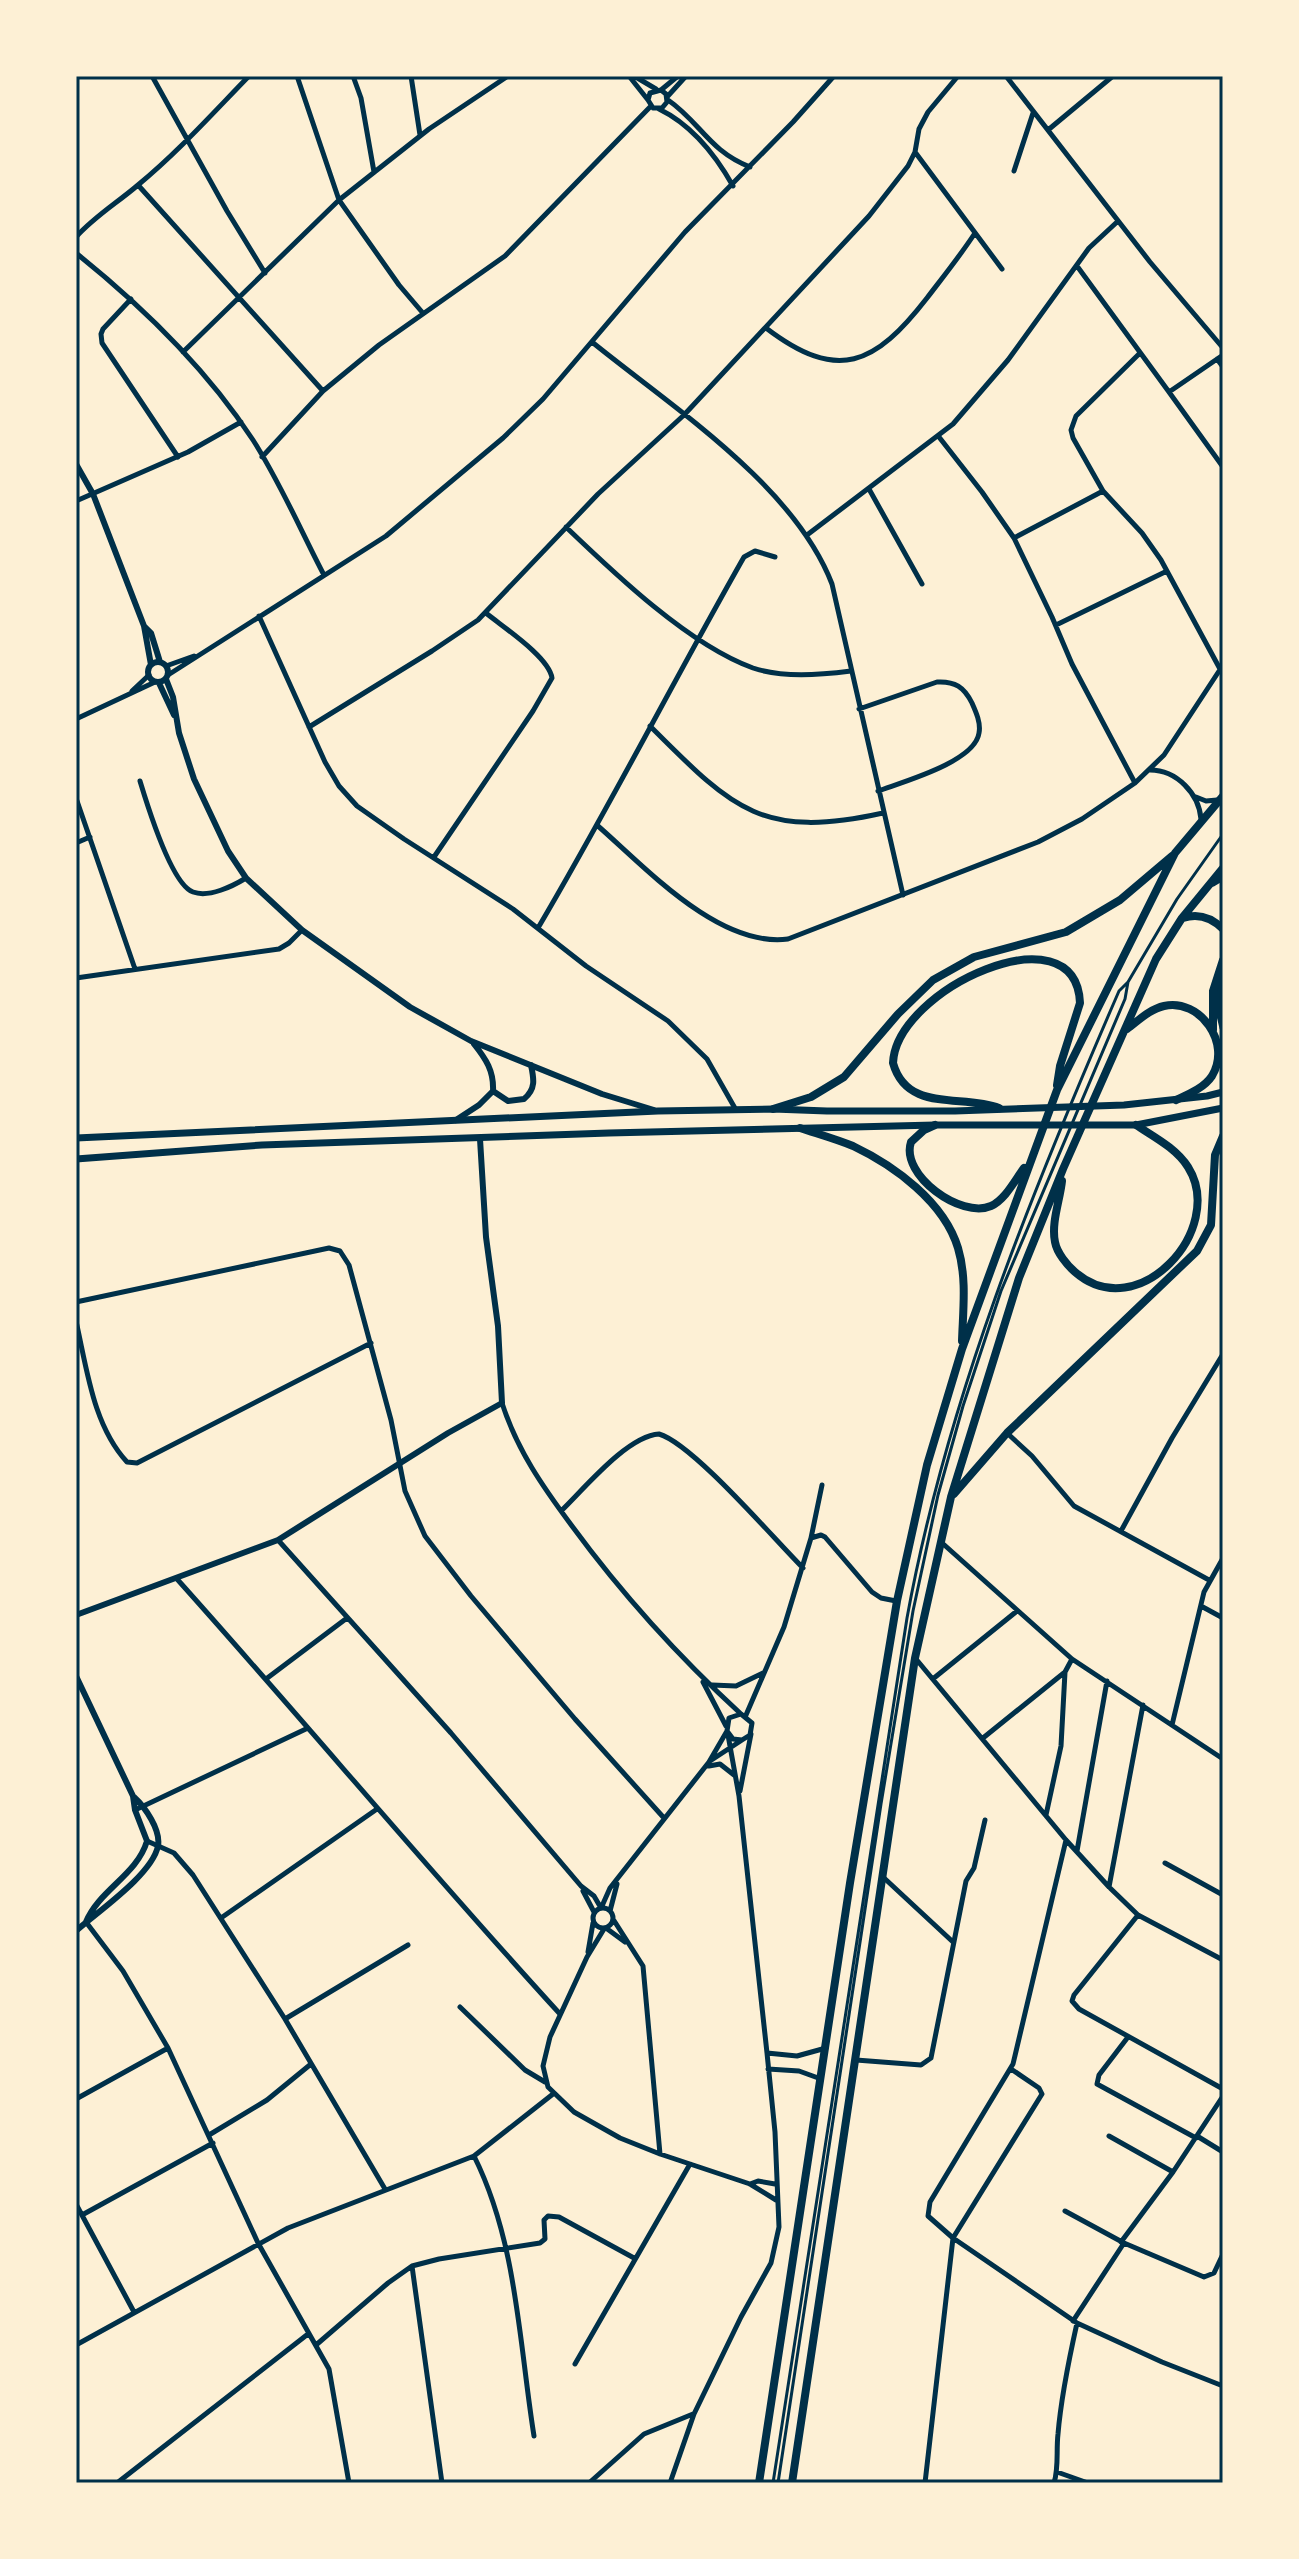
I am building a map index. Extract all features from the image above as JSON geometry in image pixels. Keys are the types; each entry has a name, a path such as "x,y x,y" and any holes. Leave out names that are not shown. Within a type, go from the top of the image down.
{"main road":[{"path":"773,1109 811,1097 844,1077 898,1014 943,973 974,957 1066,932 1120,900 1175,853 1223,797"},
{"path":"759,2483 850,1883 897,1601 927,1465 962,1349 1057,1090 1175,853"},
{"path":"792,2483 915,1658 951,1497 1019,1278 1063,1169 1156,959 1182,918 1223,868"},
{"path":"1182,918 1203,917 1216,922 1223,929"},
{"path":"999,1108 980,1102 924,1097 904,1084 893,1063 897,1042 925,1007 956,982 994,965 1042,960 1062,968 1076,983 1080,1003 1060,1066 1057,1090"},
{"path":"1176,1100 1196,1090 1212,1075 1218,1053 1214,1035 1213,991 1223,960"},
{"path":"1223,975 1217,1003 1223,1028"},
{"path":"1126,1029 1156,1008 1175,1005 1199,1013 1214,1035"},
{"path":"76,1138 658,1111 912,1111 1124,1105 1223,1092"},
{"path":"76,1159 277,1144 935,1125 1136,1125 1223,1108"},
{"path":"935,1125 911,1142 909,1158 917,1174 960,1205 976,1209 999,1202 1029,1161"},
{"path":"1063,1169 1055,1242 1070,1268 1094,1286 1111,1290 1141,1284 1164,1267 1183,1247 1198,1214 1198,1192 1188,1165 1167,1145 1136,1125"},
{"path":"800,1128 865,1152 897,1174 939,1211 949,1227 962,1272 962,1349"},
{"path":"951,1497 1007,1433 1197,1251 1211,1225 1215,1155 1223,1136"}],"street":[{"path":"152,76 187,142 265,273"},
{"path":"76,237 103,210 138,185 187,142 249,76"},
{"path":"297,76 339,200 399,285 422,312"},
{"path":"353,76 361,98 374,172"},
{"path":"411,76 420,135"},
{"path":"183,352 339,200 420,135 508,76"},
{"path":"632,76 659,90 680,108 724,155 750,167"},
{"path":"632,76 650,103 681,121 696,135 718,161 733,186"},
{"path":"262,457 323,391 422,312 505,256 650,103 650,93 678,76"},
{"path":"659,109 664,107 686,76"},
{"path":"151,665 195,656 324,576 386,536 503,438 543,399 685,232 733,186 834,76"},
{"path":"309,727 432,651 486,613 566,527 684,415 869,216 915,152 919,129 928,112 958,76"},
{"path":"1006,76 1117,222 1223,348"},
{"path":"1048,130 1113,76"},
{"path":"1014,171 1033,112"},
{"path":"915,152 1002,269"},
{"path":"138,185 323,391"},
{"path":"807,535 939,437 967,410 1089,248 1117,222"},
{"path":"766,328 786,343 822,359 847,361 873,353 887,343 917,311 975,233"},
{"path":"76,253 131,299 183,352 241,422 324,576"},
{"path":"1077,266 1222,462"},
{"path":"131,299 103,329 102,343 178,457"},
{"path":"592,342 684,415 760,482 818,551 832,584 903,895"},
{"path":"598,826 687,902 711,918 751,937 779,940 801,935 1053,835 1110,800 1149,771 1164,755 1221,667 1167,571 1142,533 1103,491 1073,438 1072,423 1140,353"},
{"path":"1169,392 1223,355"},
{"path":"1217,359 1223,367"},
{"path":"76,501 178,457 241,422"},
{"path":"939,437 990,501 1014,538 1077,675 1135,783"},
{"path":"76,464 93,494 144,626 151,665 149,675 131,692"},
{"path":"869,489 922,584"},
{"path":"1014,538 1103,491"},
{"path":"566,527 627,584 698,638 752,667 772,672 811,674 851,671"},
{"path":"538,928 598,826 744,557 755,551 775,557"},
{"path":"1056,625 1167,571"},
{"path":"434,857 552,678 550,670 540,659 486,613"},
{"path":"259,616 339,786 357,806 538,928 586,966 681,1031 707,1059 736,1110"},
{"path":"144,626 151,633 163,664 173,697 174,715"},
{"path":"76,719 167,677 191,663 195,656"},
{"path":"149,675 157,682 174,715 205,804 228,851 246,878 302,930 410,1007 471,1041 602,1094 658,1111"},
{"path":"859,709 937,682 951,681 960,686 977,715 979,733 968,752 878,791"},
{"path":"650,726 715,789 754,812 809,823 844,821 883,813"},
{"path":"1164,755 1169,774"},
{"path":"1149,771 1169,774 1195,797 1211,801 1223,797"},
{"path":"140,781 159,839 176,874 188,889 200,893 219,890 233,887 246,878"},
{"path":"1195,797 1202,824"},
{"path":"76,798 135,969"},
{"path":"76,843 90,837"},
{"path":"1208,886 1223,878"},
{"path":"76,978 279,949 302,930"},
{"path":"454,1121 479,1105 493,1091 488,1061 471,1041"},
{"path":"493,1091 508,1101 524,1099 534,1082 531,1064"},
{"path":"480,1139 486,1237 498,1326 502,1403 524,1457 610,1574 701,1677 752,1723 739,1796"},
{"path":"76,1302 329,1248 344,1255 371,1343 413,1513 434,1550 565,1708 664,1818"},
{"path":"76,1321 107,1434 127,1462 137,1463 371,1343"},
{"path":"1121,1531 1223,1354"},
{"path":"76,1615 278,1540 448,1433 502,1403"},
{"path":"1007,1433 1032,1456 1074,1506 1209,1580"},
{"path":"561,1511 639,1439 650,1434 667,1436 702,1464 803,1568"},
{"path":"594,1912 601,1908 606,1894 709,1762 727,1731 729,1718 744,1714 780,1638 803,1568 822,1485"},
{"path":"811,1538 825,1537 872,1592 881,1598 897,1601"},
{"path":"278,1540 451,1733 581,1886 594,1896 601,1908 610,1911"},
{"path":"940,1542 1072,1659 1223,1759"},
{"path":"1172,1725 1201,1606 1209,1580 1223,1558"},
{"path":"177,1579 560,2014"},
{"path":"1201,1606 1223,1618"},
{"path":"934,1678 1017,1611"},
{"path":"266,1679 347,1618"},
{"path":"915,1658 1066,1840 1109,1887 1138,1915 1223,1960"},
{"path":"983,1738 1065,1672 1072,1659"},
{"path":"1046,1816 1061,1746 1065,1672"},
{"path":"711,1685 736,1686 764,1673"},
{"path":"76,1676 133,1796 147,1841 139,1859 100,1900 86,1922"},
{"path":"670,2483 694,2414 771,2263 779,2227 775,2132 739,1796 727,1731 701,1677"},
{"path":"1077,1852 1107,1681"},
{"path":"1109,1887 1143,1705"},
{"path":"135,1810 308,1728"},
{"path":"727,1731 736,1740 742,1740"},
{"path":"709,1762 751,1732"},
{"path":"704,1768 720,1764 736,1776"},
{"path":"76,1931 96,1917 144,1869 158,1845 144,1805 133,1796"},
{"path":"221,1918 377,1809"},
{"path":"856,2060 917,2065 929,2061 933,2054 966,1881 974,1868 985,1820"},
{"path":"1066,1840 1011,2069 930,2202 928,2216 953,2238 1075,2322 1223,2386"},
{"path":"147,1841 174,1853 183,1862 285,2019 385,2189"},
{"path":"1165,1863 1223,1895"},
{"path":"883,1877 953,1942"},
{"path":"618,1879 610,1911 640,1958 644,1975 660,2154"},
{"path":"581,1886 594,1912 587,1957"},
{"path":"1138,1915 1072,2001 1079,2009 1223,2089"},
{"path":"613,1919 587,1957 560,2014 543,2066 546,2083 553,2094 574,2112 607,2131 660,2154 750,2184 776,2200"},
{"path":"86,1922 123,1971 168,2048 258,2243 329,2369 349,2483"},
{"path":"593,1923 629,1945"},
{"path":"285,2019 408,1945"},
{"path":"460,2007 525,2070 546,2083"},
{"path":"1128,2037 1099,2075 1097,2084 1223,2152"},
{"path":"767,2053 797,2056 827,2047"},
{"path":"76,2099 168,2048"},
{"path":"209,2135 267,2100 311,2064"},
{"path":"768,2069 799,2071 821,2079"},
{"path":"925,2483 953,2238 1041,2096 1039,2088 1011,2069"},
{"path":"76,2345 258,2243 385,2189 474,2156 553,2094"},
{"path":"1054,2483 1062,2399 1075,2322 1122,2243 1223,2096"},
{"path":"1109,2136 1173,2172"},
{"path":"82,2215 213,2143"},
{"path":"474,2156 496,2205 507,2249 534,2436"},
{"path":"575,2364 690,2164"},
{"path":"750,2184 758,2181 775,2184"},
{"path":"76,2204 134,2312"},
{"path":"1065,2211 1122,2243 1204,2277 1214,2273 1223,2254"},
{"path":"316,2345 412,2266 543,2242 546,2236 544,2218 552,2215 634,2258"},
{"path":"412,2266 442,2483"},
{"path":"117,2483 308,2334"},
{"path":"589,2483 644,2434 694,2414"},
{"path":"1057,2472 1088,2483"}],"lane":[{"path":"776,2483 892,1710 929,1514 973,1358 1009,1255 1077,1085 1119,991 1128,982 1177,899 1223,834"},
{"path":"776,2483 881,1804 913,1611 938,1495 1001,1291 1125,999 1128,982"}]}
